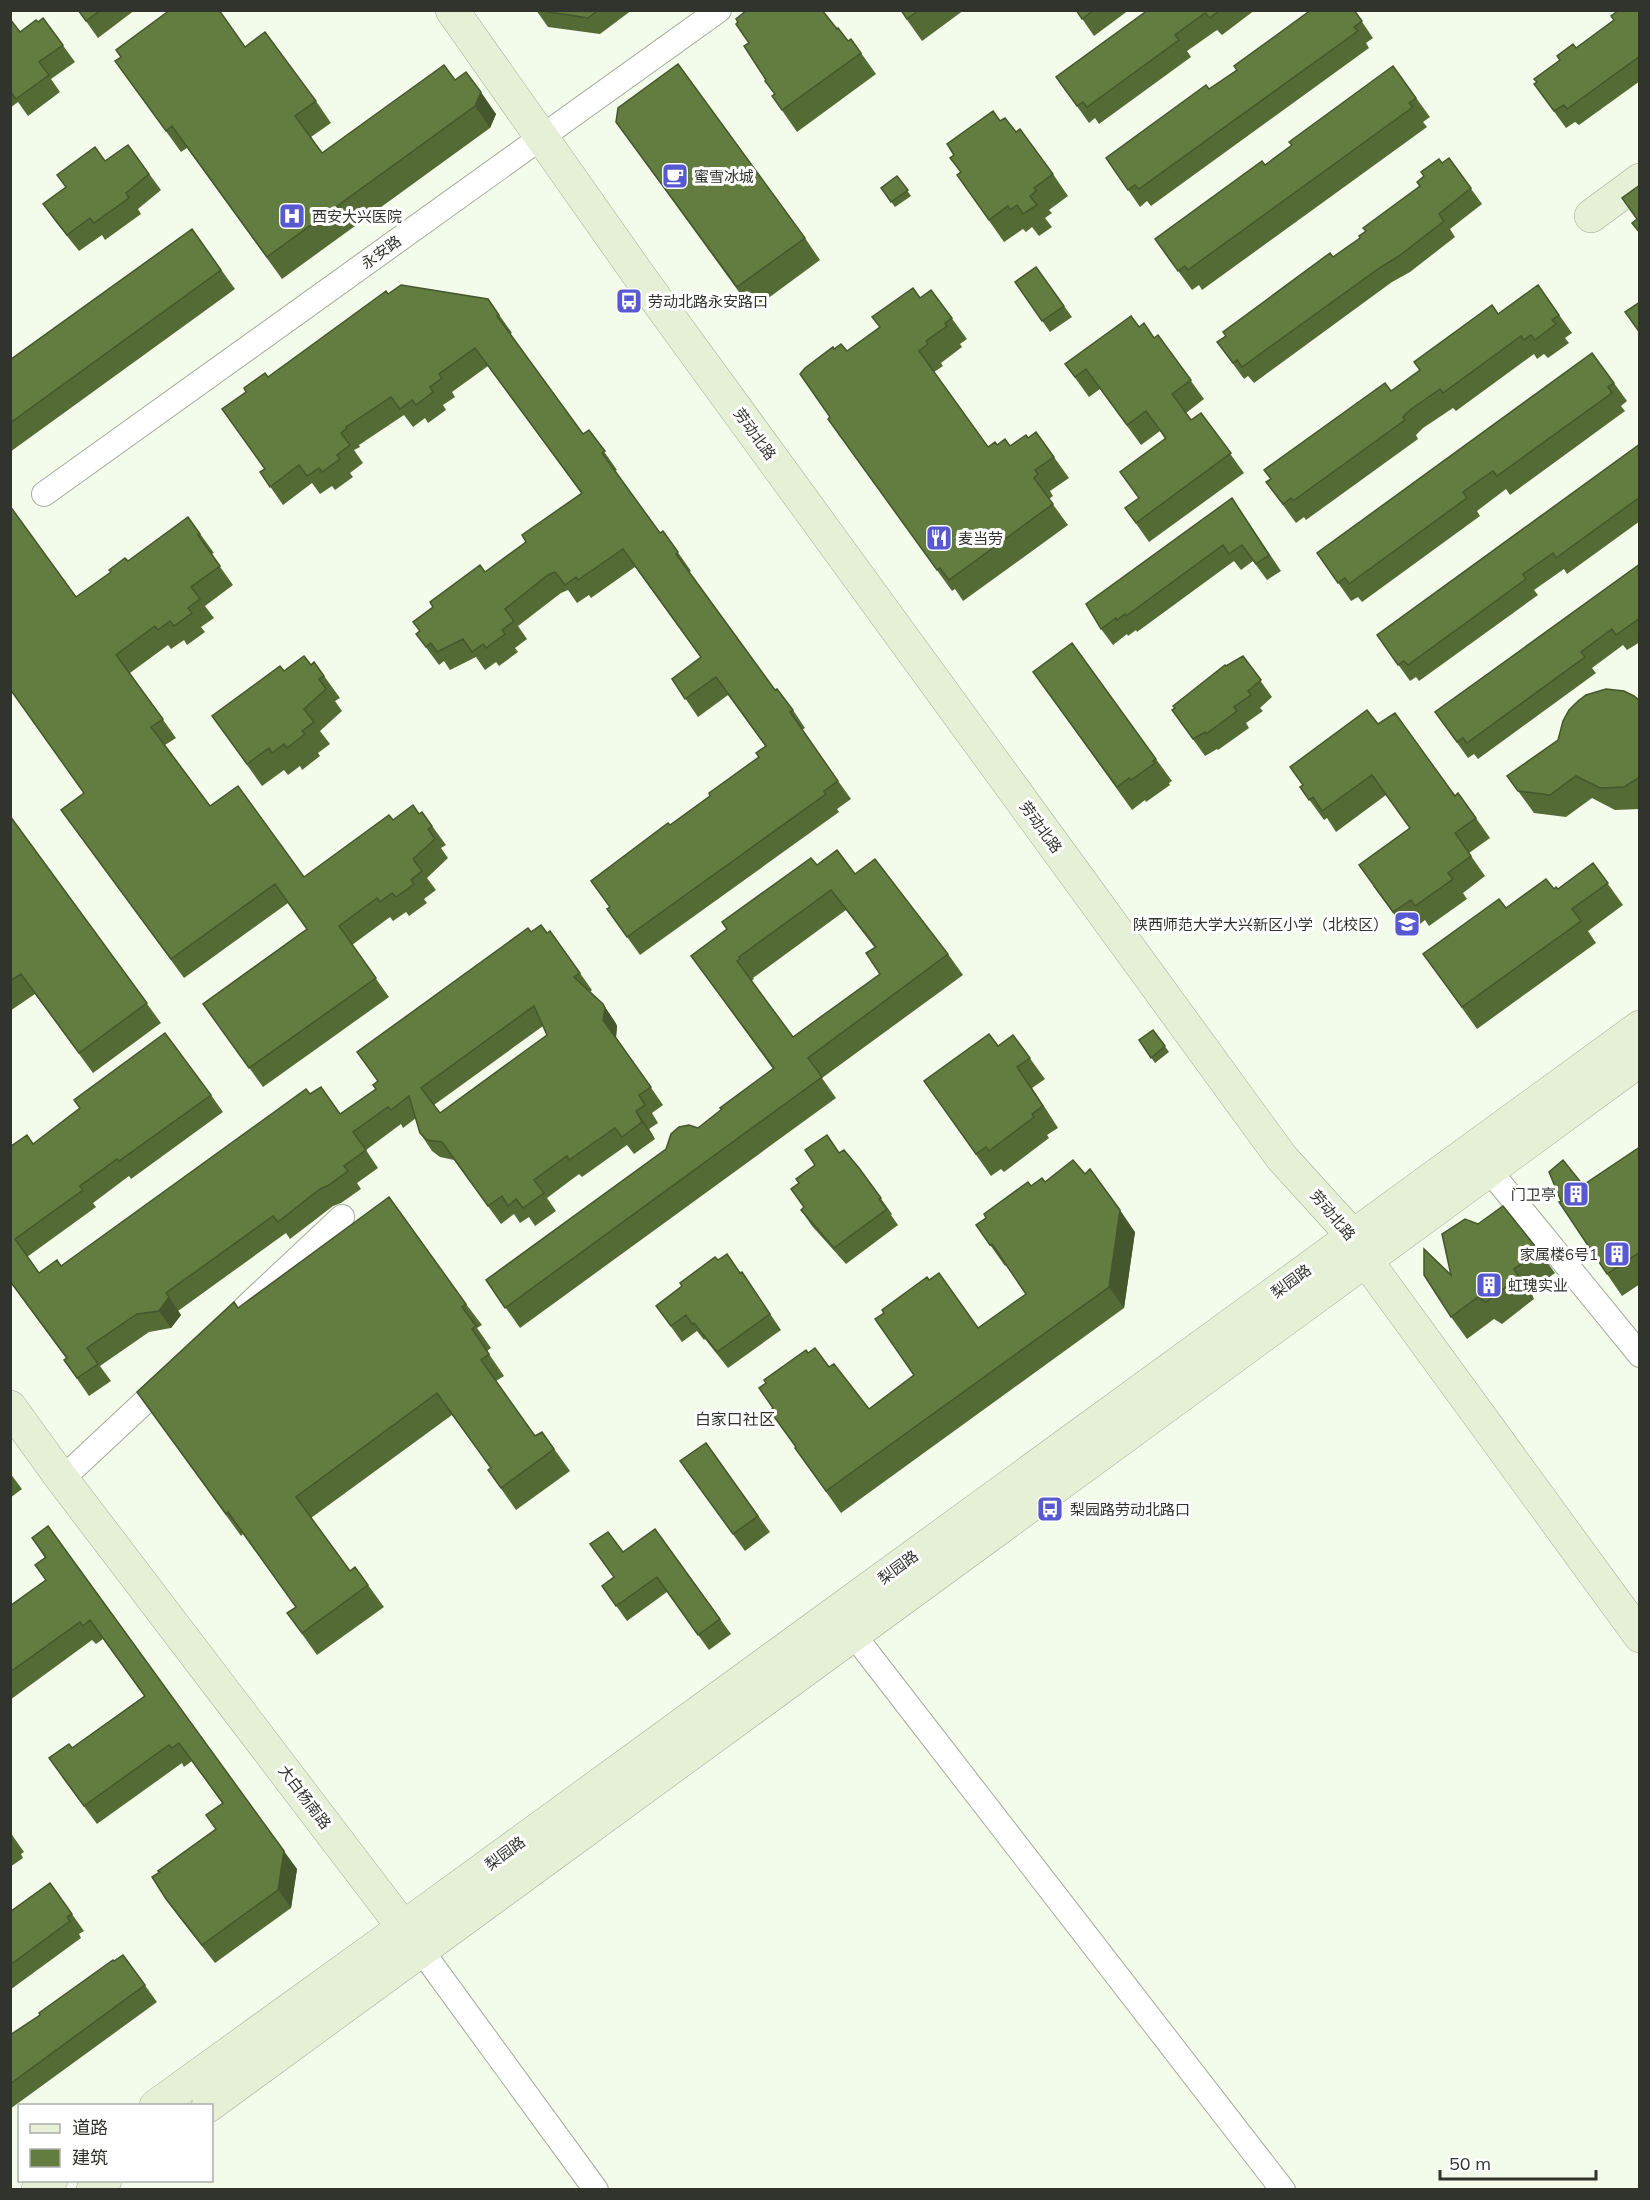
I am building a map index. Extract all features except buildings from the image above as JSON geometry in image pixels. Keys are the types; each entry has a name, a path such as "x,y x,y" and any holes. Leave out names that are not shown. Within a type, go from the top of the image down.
{"main road":[{"name":"劳动北路","path":"452,10 682,334 1282,1158 1359,1247 1640,1636"},
{"path":"1591,216 1640,180"},
{"name":"梨园路","path":"159,2104 413,1938 853,1634 1359,1247 1640,1027"},
{"name":"梨园路","path":"210,2104 413,1938 1359,1247 1490,1170 1640,1060"},
{"name":"大白杨南路","path":"10,1407 62,1479 413,1938"}],"street":[{"name":"永安路","path":"44,494 719,10"},
{"path":"1490,1170 1640,1355"},
{"path":"228,1323 342,1217"},
{"path":"62,1479 184,1364"},
{"path":"853,1634 1283,2190"},
{"name":"大白杨南路","path":"413,1938 596,2190"}],"place":[{"name":"蜜雪冰城","path":"675,176"},
{"name":"西安大兴医院","path":"292,216"},
{"name":"劳动北路永安路口","path":"629,301"},
{"name":"麦当劳","path":"939,538"},
{"name":"陕西师范大学大兴新区小学（北校区）","path":"1407,924"},
{"name":"门卫亭","path":"1576,1194"},
{"name":"家属楼6号1","path":"1617,1254"},
{"name":"虹瑰实业","path":"1489,1285"},
{"name":"梨园路劳动北路口","path":"1050,1509"}],"district":[{"name":"白家口社区","path":"735,1419"}]}
